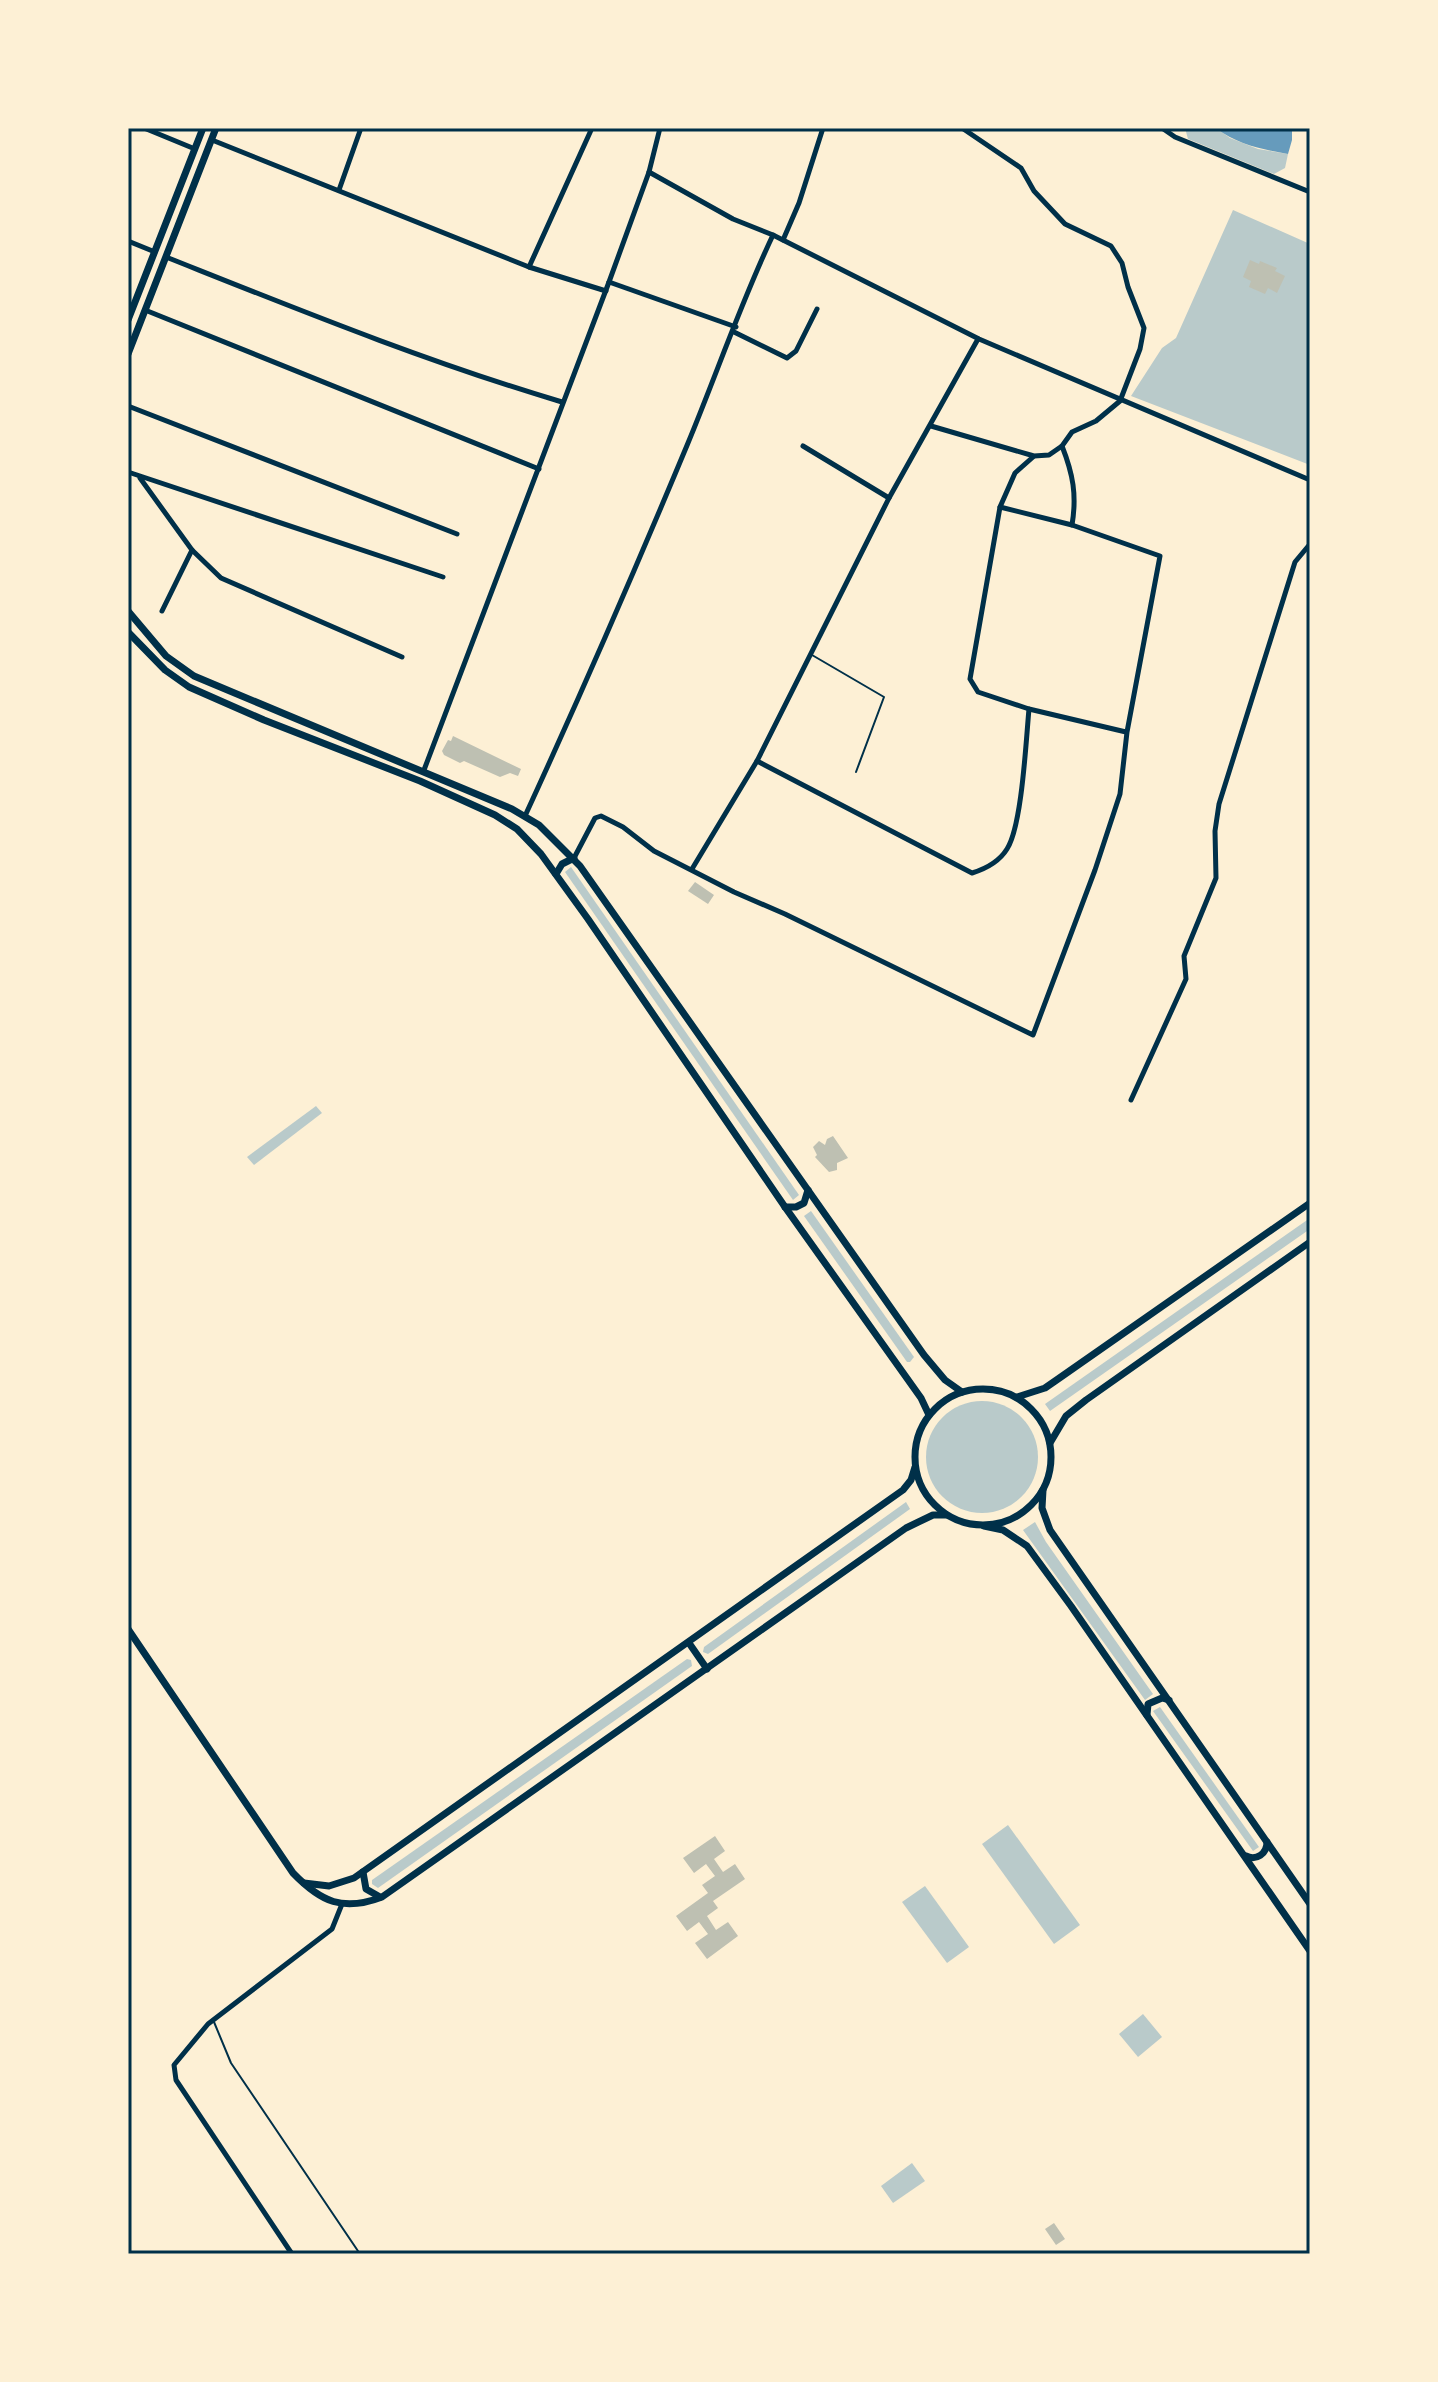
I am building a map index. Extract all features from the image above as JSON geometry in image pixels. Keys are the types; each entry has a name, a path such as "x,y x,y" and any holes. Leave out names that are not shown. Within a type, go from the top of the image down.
{"main road":[{"path":"128,320 131,305 203,128"},
{"path":"128,354 216,128"},
{"path":"128,611 166,656 194,676 424,770 525,816 574,858 924,1355 945,1380 962,1392"},
{"path":"128,632 165,670 189,687 420,781 495,815 517,829 556,874 785,1207 921,1398 929,1415"},
{"path":"556,874 562,864 574,858"},
{"path":"785,1207 801,1205 808,1190"},
{"path":"1017,1397 1045,1388 1058,1380 1310,1203"},
{"path":"1050,1443 1066,1416 1086,1400 1310,1242"},
{"path":"302,1883 329,1886 348,1882 903,1490 911,1480 918,1436 929,1415 942,1402 962,1392 977,1389 996,1390 1017,1397 1037,1416 1050,1443 1051,1456 1043,1490 1023,1513 1008,1521 984,1526"},
{"path":"915,1467 920,1484 930,1500 946,1515 960,1522 1003,1530 1027,1546 1310,1951"},
{"path":"1043,1490 1042,1508 1050,1530 1310,1904"},
{"path":"128,1629 291,1871 317,1896 356,1905 382,1897 919,1519 946,1515"},
{"path":"689,1643 707,1669"},
{"path":"1147,1715 1148,1704 1162,1698 1169,1700"},
{"path":"1244,1854 1253,1858 1262,1855 1267,1846 1265,1839"},
{"path":"363,1872 366,1889 382,1897"}],"street":[{"path":"144,128 195,149"},
{"path":"339,190 361,128"},
{"path":"529,267 592,128"},
{"path":"424,770 606,291 649,172 660,128"},
{"path":"783,240 823,128"},
{"path":"931,426 1034,456 1049,455 1062,446 1072,432 1096,421 1120,401 1140,349 1144,328 1117,254 1111,246 1065,224 1034,191 1021,168 962,128"},
{"path":"1162,128 1175,137 1310,192"},
{"path":"212,140 529,267 606,291"},
{"path":"649,172 733,219 773,235 979,339 1310,480"},
{"path":"525,816 613,625 735,330 752,279 773,235"},
{"path":"128,241 155,252"},
{"path":"166,257 422,357 562,402"},
{"path":"609,282 735,330 787,358 796,351 817,309"},
{"path":"145,310 539,469"},
{"path":"692,869 757,761 889,498 979,339"},
{"path":"128,406 457,534"},
{"path":"803,446 889,498"},
{"path":"1062,446 1072,472 1076,499 1072,525"},
{"path":"1034,456 1015,473 1000,507 970,679 978,692 1029,709 1127,732"},
{"path":"128,472 443,577"},
{"path":"139,478 192,550 221,578 402,657"},
{"path":"574,858 595,818 601,816 623,827 654,851 734,892 1033,1035 1120,794 1127,732 1160,556 1072,525 1000,507"},
{"path":"1131,1100 1186,979 1184,956 1216,878 1215,831 1219,804 1295,562 1310,544"},
{"path":"162,611 192,550"},
{"path":"757,761 972,873 986,869 1007,850 1016,824 1029,709"},
{"path":"292,2254 176,2080 174,2065 213,2019 332,1929 342,1904"}],"lane":[{"path":"810,653 884,697 856,772"},
{"path":"213,2019 231,2063 360,2254"}],"shaded area":[{"path":"1185,128 1216,128 1230,138 1258,149 1288,154 1285,168 1274,174 1188,139"},
{"path":"1233,210 1310,244 1310,465 1131,396 1162,348 1176,338"},
{"path":"571,867 799,1195 793,1200 565,872"},
{"path":"316,1106 322,1113 254,1165 247,1157"},
{"path":"811,1211 914,1357 910,1362 907,1362 804,1216"},
{"path":"1310,1218 1310,1229 1050,1411 1045,1404"},
{"path":"982,1401 1004,1405 1022,1417 1034,1435 1038,1457 1034,1479 1022,1497 1004,1509 982,1513 960,1509 942,1497 930,1479 926,1457 930,1435 942,1417 960,1405"},
{"path":"906,1502 910,1509 708,1654 703,1652 704,1647"},
{"path":"1035,1522 1153,1694 1145,1700 1023,1530"},
{"path":"687,1659 691,1660 692,1666 378,1888 372,1884 372,1880"},
{"path":"1160,1707 1259,1847 1253,1851 1153,1711"},
{"path":"1008,1825 1080,1925 1054,1944 982,1844"},
{"path":"925,1886 969,1947 947,1963 902,1902"},
{"path":"1143,2014 1162,2037 1138,2057 1119,2034"},
{"path":"912,2163 925,2181 893,2203 881,2186"}],"water":[{"path":"1216,128 1292,128 1292,140 1288,154 1242,142"}],"building":[{"path":"1250,260 1277,268 1275,271 1285,276 1277,293 1268,288 1265,294 1249,287 1251,281 1243,277"},
{"path":"453,736 521,769 518,776 510,773 500,777 444,755 442,751"},
{"path":"695,882 714,895 708,904 688,891"},
{"path":"833,1136 848,1158 837,1163 837,1170 829,1172 815,1157 813,1147 819,1141 825,1145 827,1139"},
{"path":"715,1836 725,1851 714,1859 723,1872 735,1864 745,1879 713,1901 718,1908 707,1916 716,1930 728,1922 738,1936 707,1959 695,1943 708,1934 699,1922 687,1931 676,1916 708,1893 702,1885 715,1876 706,1864 694,1873 683,1858"},
{"path":"1054,2223 1065,2239 1056,2245 1045,2229"}]}
